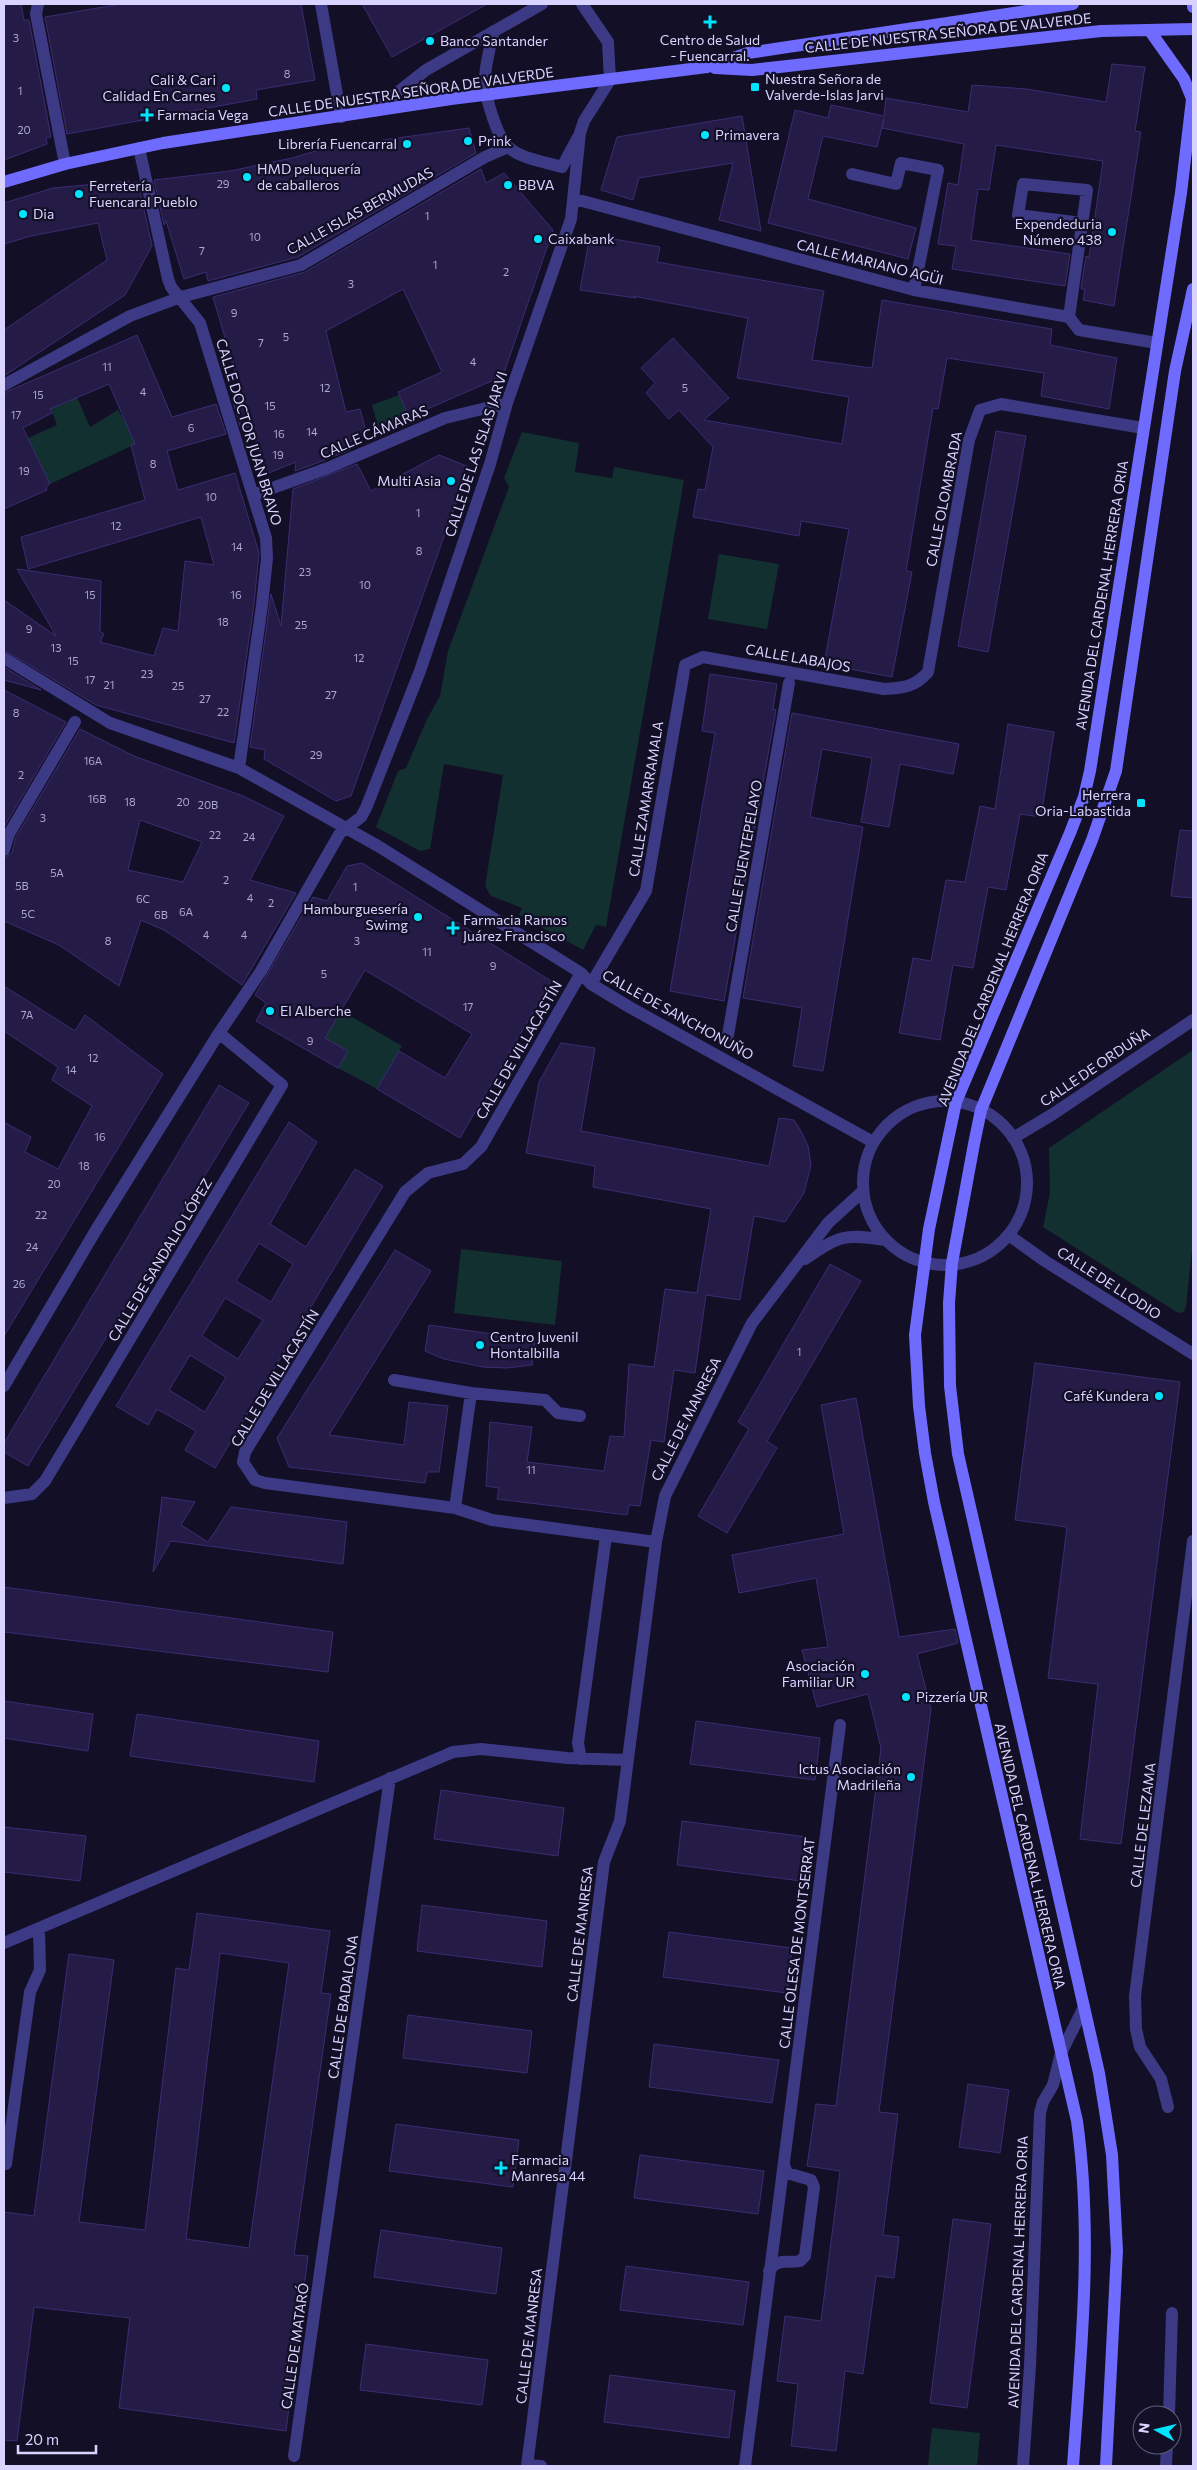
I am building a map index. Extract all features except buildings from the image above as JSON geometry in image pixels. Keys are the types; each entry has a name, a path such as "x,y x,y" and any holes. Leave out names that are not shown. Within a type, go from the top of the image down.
{"main road":[{"name":"CALLE DE NUESTRA SEÑORA DE VALVERDE","path":"4,182 65,164 139,148 484,94 707,67 748,53 1073,4"},
{"name":"CALLE DE NUESTRA SEÑORA DE VALVERDE","path":"707,67 752,70 1101,31 1193,29"},
{"path":"1150,31 1184,79 1193,102"},
{"name":"AVENIDA DEL CARDENAL HERRERA ORIA","path":"1073,2466 1081,2343 1085,2216 1083,2166 1077,2121 934,1502 925,1453 916,1370 915,1335 923,1262 956,1102 1084,797 1099,716 1157,343 1193,102 1193,91"},
{"name":"AVENIDA DEL CARDENAL HERRERA ORIA","path":"1106,2466 1117,2251 1116,2204 1106,2111 958,1454 948,1349 952,1263 981,1110 1092,840 1116,771 1175,371 1193,289"}],"street":[{"path":"38,4 36,14 65,164"},
{"path":"321,4 342,116"},
{"path":"374,111 426,70 542,4"},
{"path":"582,4 608,42 610,80"},
{"path":"494,31 484,68 484,94 497,129 508,147 529,158 562,166 580,133"},
{"name":"CALLE DE LAS ISLAS JARVI","path":"345,827 361,818 366,808 420,671 571,219 580,133 584,121 610,80"},
{"name":"CALLE ISLAS BERMUDAS","path":"4,385 130,316 181,297 301,265 485,157 508,147"},
{"name":"CALLE DOCTOR JUAN BRAVO","path":"139,148 168,279 200,323 266,538 267,558 239,768"},
{"path":"852,174 896,184 900,163 938,170 914,290"},
{"path":"1069,317 1087,190 1023,184 1018,215 1082,223"},
{"name":"CALLE MARIANO AGÜI","path":"574,200 914,290 1069,317 1079,330 1157,343"},
{"name":"CALLE CÁMARAS","path":"253,494 328,468 445,418 508,403"},
{"name":"CALLE OLOMBRADA","path":"907,688 919,683 928,672 968,440 980,410 1001,404 1143,428"},
{"name":"CALLE LABAJOS","path":"685,666 703,657 884,689 907,688"},
{"name":"CALLE DE SANCHONUÑO","path":"4,658 110,723 239,768 345,827 581,974 591,984 873,1142"},
{"name":"CALLE ZAMARRAMALA","path":"591,984 646,891 685,666"},
{"name":"CALLE FUENTEPELAYO","path":"728,1035 789,683"},
{"path":"4,850 9,834 75,722"},
{"path":"4,1386 96,1230 219,1034 261,971 345,827"},
{"name":"CALLE DE VILLACASTÍN","path":"581,974 481,1147 463,1164 428,1173 405,1192 245,1452 244,1462 254,1480 264,1483 454,1508 492,1520 656,1542"},
{"name":"CALLE DE ORDUÑA","path":"1013,1138 1053,1114 1193,1020"},
{"name":"CALLE DE SANDALIO LÓPEZ","path":"4,1498 32,1494 45,1481 282,1085 219,1034"},
{"path":"938,1102 956,1102 981,1110 1006,1129 1013,1138 1025,1164 1028,1182 1026,1201 1020,1218 1010,1236 989,1253 967,1263 923,1262 898,1251 885,1240 871,1217 863,1190 866,1157 873,1142 892,1120 916,1108 938,1102"},
{"path":"797,1264 828,1223 863,1190"},
{"path":"797,1264 836,1238 862,1236 885,1240"},
{"name":"CALLE DE LLODIO","path":"1010,1236 1045,1261 1193,1354"},
{"name":"CALLE DE MANRESA","path":"527,2465 604,1862 620,1821 656,1542 665,1496 739,1348 767,1300 797,1264"},
{"path":"394,1380 471,1393 545,1400 558,1413 580,1416"},
{"path":"454,1508 471,1393"},
{"path":"581,1759 578,1744 606,1536"},
{"name":"CALLE DE LEZAMA","path":"1168,2107 1161,2079 1140,2047 1136,2029 1134,1996 1193,1541"},
{"name":"CALLE OLESA DE MONTSERRAT","path":"745,2466 840,1725"},
{"path":"4,1943 453,1752 481,1748 581,1759 628,1760"},
{"name":"CALLE DE BADALONA","path":"324,2240 390,1778"},
{"path":"6,2164 30,1992 40,1970 39,1929"},
{"name":"AVENIDA DEL CARDENAL HERRERA ORIA","path":"1023,2466 1030,2366 1040,2113 1053,2085 1060,2053 1084,2007"},
{"path":"769,2271 774,2264 781,2261 800,2261 805,2256 814,2187 811,2180 787,2173 784,2165"},
{"name":"CALLE DE MATARÓ","path":"294,2456 324,2240"},
{"path":"1168,2405 1172,2313"},
{"path":"527,2465 541,2466"}],"green space":[{"path":"64,367 90,427 118,410 138,443 50,484 28,438 57,425 40,380"},
{"path":"399,395 409,417 379,430 372,405"},
{"path":"522,432 579,443 575,472 612,478 614,467 684,480 606,927 596,925 583,950 519,915 522,908 491,896 485,886 503,775 444,764 430,849 420,851 376,827 398,771 406,768 427,719 440,696 448,651 509,487 504,478"},
{"path":"719,554 779,564 767,629 708,619"},
{"path":"328,1003 402,1046 377,1089 338,1068 347,1051 312,1031"},
{"path":"1193,1050 1193,1239 1186,1307 1184,1312 1178,1313 1043,1227 1050,1193 1049,1148"},
{"path":"461,1249 562,1261 555,1325 454,1313"},
{"path":"932,2428 980,2433 977,2466 928,2466"}],"place":[{"name":"Centro de Salud - Fuencarral.","path":"710,22"},
{"name":"Banco Santander","path":"430,41"},
{"name":"Nuestra Señora de Valverde-Islas Jarvi","path":"755,87"},
{"name":"Cali & Cari Calidad En Carnes","path":"226,88"},
{"name":"Farmacia Vega","path":"147,115"},
{"name":"Primavera","path":"705,135"},
{"name":"Prink","path":"468,141"},
{"name":"Librería Fuencarral","path":"407,144"},
{"name":"HMD peluquería de caballeros","path":"247,177"},
{"name":"BBVA","path":"508,185"},
{"name":"Ferretería Fuencaral Pueblo","path":"79,194"},
{"name":"Dia","path":"23,214"},
{"name":"Expendeduria Número 438","path":"1112,232"},
{"name":"Caixabank","path":"538,239"},
{"name":"Multi Asia","path":"451,481"},
{"name":"Herrera Oria-Labastida","path":"1141,803"},
{"name":"Hamburguesería Swimg","path":"418,917"},
{"name":"Farmacia Ramos Juárez Francisco","path":"453,928"},
{"name":"El Alberche","path":"270,1011"},
{"name":"Centro Juvenil Hontalbilla","path":"480,1345"},
{"name":"Café Kundera","path":"1159,1396"},
{"name":"Asociación Familiar UR","path":"865,1674"},
{"name":"Pizzería UR","path":"906,1697"},
{"name":"Ictus Asociación Madrileña","path":"911,1777"},
{"name":"Farmacia Manresa 44","path":"501,2168"}]}
